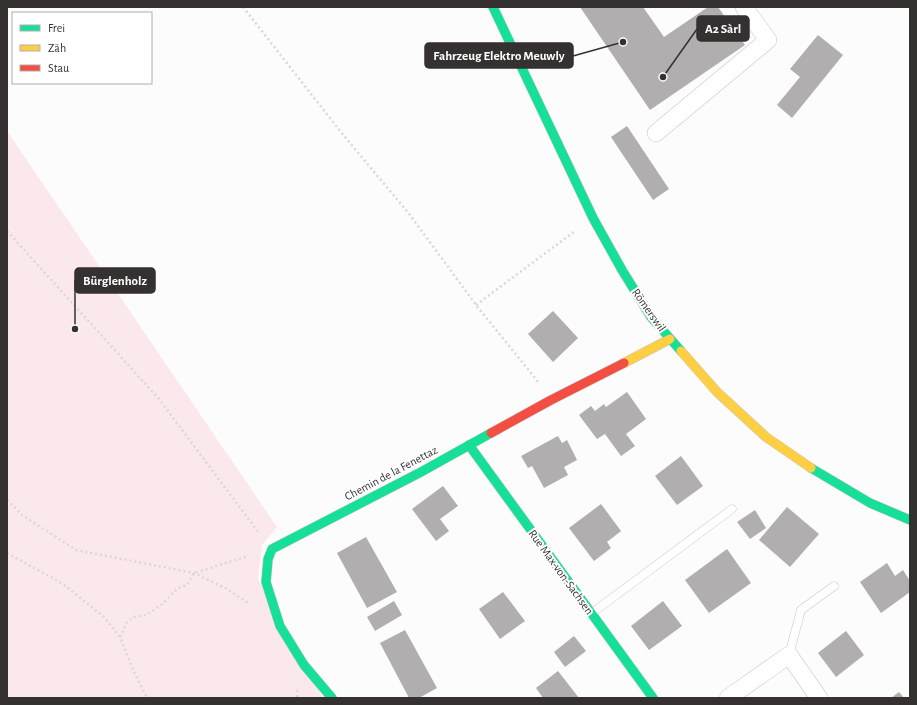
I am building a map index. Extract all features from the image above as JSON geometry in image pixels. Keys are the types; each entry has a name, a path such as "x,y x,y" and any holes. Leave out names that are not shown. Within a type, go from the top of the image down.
{"street":[{"name":"Römerswil","path":"494,7 593,218 622,270 651,317 717,392 766,437 818,474 870,503 910,520"},
{"path":"656,134 768,40 744,7"},
{"name":"Chemin de la Fenettaz","path":"272,549 421,472 551,400 670,339"},
{"name":"Rue Max-von-Sachsen","path":"469,445 653,698"},
{"path":"272,549 268,559 266,582 280,626 304,665 332,698"},
{"path":"728,698 789,655 819,698"}],"lane":[{"path":"592,614 732,509"},
{"path":"789,655 801,610 834,586"}],"path":[{"path":"243,7 340,131 410,215 476,305 551,400"},
{"path":"476,305 593,218"},
{"path":"7,232 159,399 272,549 224,562 194,573 187,585 178,588 160,606 146,615 134,617 127,622 120,637"},
{"path":"7,500 22,514 76,550 194,573 225,588 255,607"},
{"path":"7,553 63,584 104,617 120,637 134,672 147,698"}],"shaded area":[{"path":"7,131 277,527 262,545 258,579 323,698 7,698"}],"building":[{"path":"580,7 643,7 664,37 708,7 718,7 745,45 650,110"},
{"path":"818,35 843,55 792,118 777,105 800,77 790,69"},
{"path":"627,126 669,189 653,200 611,137"},
{"path":"553,311 578,338 553,362 528,334"},
{"path":"627,392 646,419 626,434 635,446 621,456 605,434 597,439 579,415 591,406 595,411 604,404 606,407"},
{"path":"558,436 562,443 567,440 577,460 564,467 568,475 544,488 532,466 528,468 521,456"},
{"path":"681,456 703,486 677,505 655,476"},
{"path":"443,486 458,506 440,519 449,531 436,541 412,509"},
{"path":"601,504 621,531 607,542 611,548 594,561 569,528"},
{"path":"787,507 819,534 790,567 759,540"},
{"path":"755,510 766,528 750,539 737,522"},
{"path":"366,537 397,592 367,608 337,553"},
{"path":"727,549 751,583 709,613 685,580"},
{"path":"887,563 895,576 903,570 910,581 910,592 881,613 860,582"},
{"path":"503,592 525,621 500,639 479,609"},
{"path":"394,601 402,615 375,631 367,617"},
{"path":"663,601 682,626 649,650 631,626"},
{"path":"405,630 437,688 419,698 409,698 380,643"},
{"path":"846,631 864,655 836,677 818,653"},
{"path":"574,636 586,651 565,667 554,652"},
{"path":"558,671 579,698 543,698 536,688"},
{"path":"899,692 904,698 891,698"}],"traffic: fast":[{"path":"493,7 593,218 622,270 651,317 681,351"},
{"path":"332,698 304,665 280,626 266,582 268,559 272,549 421,472 491,433"},
{"path":"469,445 653,698"},
{"path":"811,468 870,503 910,520"}],"traffic: slow":[{"path":"624,363 670,339"},
{"path":"681,351 717,392 766,437 811,468"}],"traffic: jam":[{"path":"491,433 551,400 624,363"}],"place":[{"name":"Fahrzeug Elektro Meuwly","path":"623,42"},
{"name":"A2 Sàrl","path":"663,77"},
{"name":"Bürglenholz","path":"75,329"}]}
